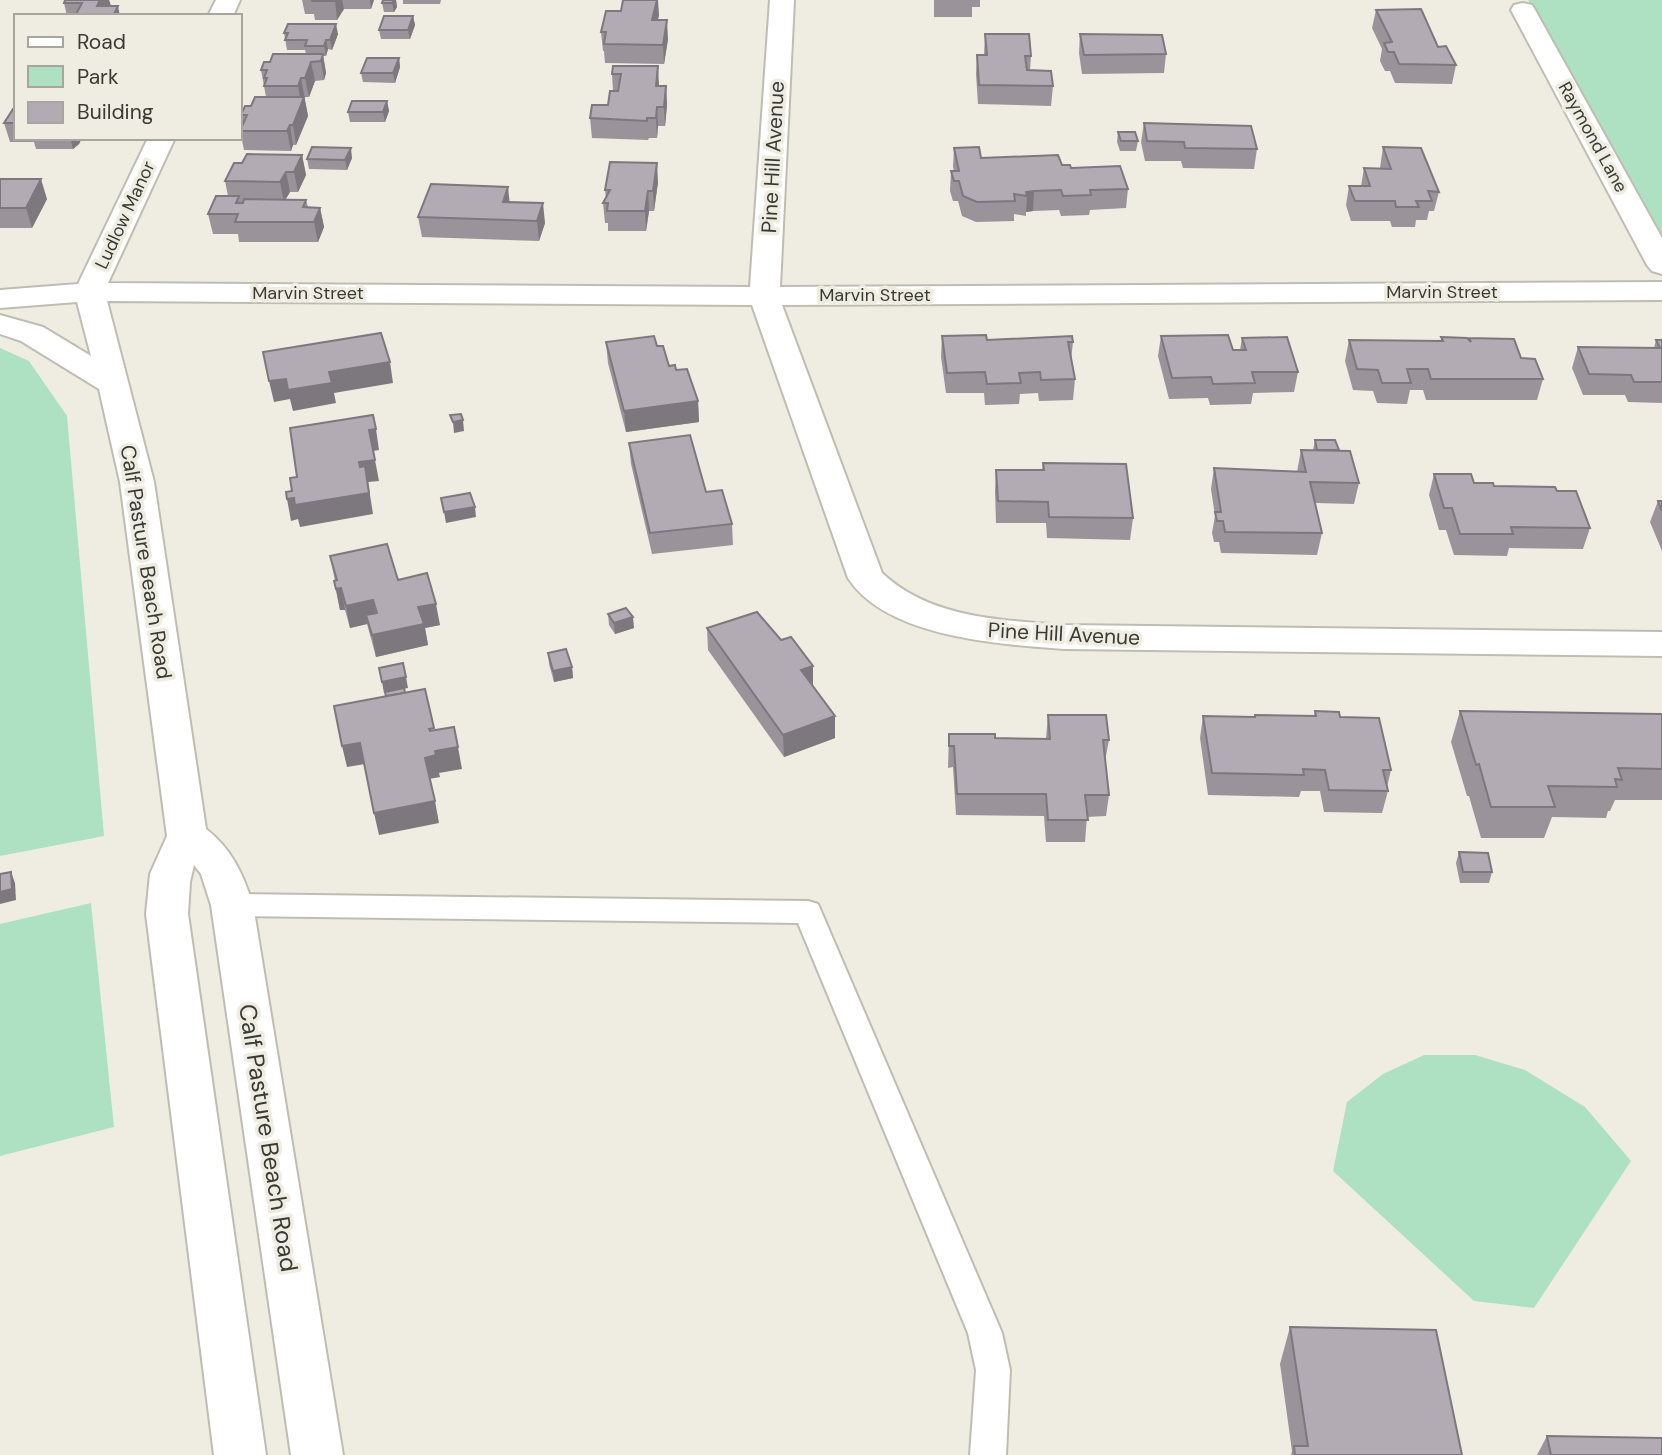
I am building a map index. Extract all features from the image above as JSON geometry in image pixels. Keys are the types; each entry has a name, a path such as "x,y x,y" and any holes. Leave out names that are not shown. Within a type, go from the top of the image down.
{"street":[{"name":"Pine Hill Avenue","path":"782,0 764,296 866,578 886,597 936,619 987,631 1065,637 1662,644"},
{"name":"Raymond Lane","path":"1523,10 1662,265"},
{"name":"Ludlow Manor","path":"89,292 161,140"},
{"name":"Marvin Street","path":"0,280 28,281 89,292"},
{"name":"Marvin Street","path":"0,299 89,292 764,296 1662,291"},
{"name":"Calf Pasture Beach Road","path":"89,292 137,482 187,836 212,855 224,878 232,905 317,1455"},
{"path":"0,324 32,334 114,384"},
{"path":"187,836 172,863 167,885 167,914 240,1455"}],"lane":[{"path":"232,905 808,912 985,1333 993,1370 988,1455"}],"green space":[{"path":"1528,0 1662,0 1662,237"},
{"path":"0,348 29,361 67,416 104,836 0,856"},
{"path":"91,903 114,1127 0,1156 0,924"},
{"path":"1424,1055 1475,1055 1525,1070 1585,1107 1631,1161 1534,1308 1474,1301 1333,1171 1347,1102 1383,1074"}],"building":[{"path":"65,0 100,0 97,6 118,6 114,14 76,14 82,3 64,3"},
{"path":"383,0 394,0 392,3 382,3"},
{"path":"623,0 657,0 652,20 667,20 663,45 604,44 606,32 601,32 606,11 621,11"},
{"path":"1421,9 1438,47 1446,46 1456,65 1399,64 1394,52 1388,52 1384,43 1392,42 1376,10"},
{"path":"384,16 413,16 408,30 379,30"},
{"path":"288,24 336,24 330,40 326,40 324,46 305,46 307,40 285,40 288,33 284,33"},
{"path":"985,34 1029,34 1031,56 1025,56 1027,70 1051,71 1053,86 979,85 977,55 987,55"},
{"path":"1080,34 1162,35 1166,54 1084,55"},
{"path":"273,54 323,54 321,61 311,62 305,78 301,78 298,86 264,86 267,70 261,70 264,62 270,62"},
{"path":"367,58 399,58 393,73 361,73"},
{"path":"613,66 658,66 656,86 666,86 664,107 657,107 656,118 647,118 647,121 590,118 592,105 608,105 610,91 618,91 621,74 612,74"},
{"path":"255,97 304,97 293,125 290,125 287,131 242,131 247,115 242,113 245,106 251,106"},
{"path":"352,101 387,101 383,112 348,112"},
{"path":"14,108 14,123 4,123"},
{"path":"1144,123 1251,126 1257,149 1185,148 1184,142 1147,141"},
{"path":"1118,132 1135,132 1138,141 1121,141"},
{"path":"312,147 351,148 345,160 307,159"},
{"path":"979,147 981,158 1058,155 1062,165 1070,165 1071,168 1120,166 1128,189 1090,190 1091,195 1063,196 1061,190 1034,191 1026,192 1027,196 1014,194 1015,201 977,202 963,196 959,181 954,181 951,171 959,171 954,148"},
{"path":"1383,147 1421,148 1439,192 1428,191 1432,201 1416,201 1419,207 1396,207 1395,201 1355,201 1349,186 1370,186 1364,168 1391,169"},
{"path":"247,154 302,155 294,172 286,172 280,182 225,181 234,163 242,163"},
{"path":"610,162 657,163 653,191 648,191 645,211 607,211 608,203 603,203 610,190 605,190"},
{"path":"0,179 41,179 26,208 0,208"},
{"path":"431,184 508,187 503,202 543,203 537,221 418,217"},
{"path":"216,196 239,196 236,203 243,203 244,199 306,200 303,207 320,208 314,222 235,222 238,214 208,214"},
{"path":"381,333 390,362 329,372 332,383 288,390 286,379 269,381 263,352"},
{"path":"986,335 987,340 1072,336 1073,342 1068,342 1075,379 1041,380 1040,372 1019,373 1021,383 987,384 985,372 947,373 942,336"},
{"path":"1228,335 1233,350 1246,350 1242,338 1287,337 1298,372 1252,372 1255,383 1213,384 1211,377 1172,378 1161,336"},
{"path":"654,336 657,346 663,346 669,366 675,365 676,370 687,369 698,401 624,411 606,342"},
{"path":"1441,337 1467,338 1471,342 1469,338 1514,339 1521,358 1535,359 1543,379 1431,379 1428,369 1407,369 1411,383 1382,383 1378,370 1357,369 1349,340 1443,341"},
{"path":"1656,340 1662,340 1662,382 1634,382 1631,375 1589,374 1578,347 1660,348"},
{"path":"461,414 463,420 453,422 450,415"},
{"path":"373,415 376,429 369,430 375,460 359,462 360,467 365,466 369,493 295,505 294,498 287,499 286,492 292,491 290,478 297,477 290,428"},
{"path":"690,435 706,492 722,490 732,524 650,533 629,443"},
{"path":"1315,440 1335,440 1339,450 1317,450"},
{"path":"1301,450 1350,451 1359,483 1310,482 1322,533 1225,532 1223,521 1217,521 1215,512 1221,512 1214,468 1306,472"},
{"path":"1043,463 1126,464 1133,518 1049,517 1048,502 998,501 996,470 1044,470"},
{"path":"1434,474 1471,474 1474,483 1493,483 1494,486 1555,487 1557,491 1576,491 1590,528 1511,527 1513,534 1460,534 1452,508 1444,508"},
{"path":"470,493 475,507 444,512 441,498"},
{"path":"387,544 398,580 427,573 436,604 418,607 424,624 372,635 366,615 377,613 373,600 346,606 341,588 336,589 334,581 337,580 330,556"},
{"path":"626,608 633,617 614,623 608,614"},
{"path":"757,612 781,640 791,637 813,666 801,670 835,716 783,735 707,628"},
{"path":"566,649 572,667 553,671 548,653"},
{"path":"403,663 406,677 382,682 379,668"},
{"path":"404,688 405,693 386,696 385,692"},
{"path":"425,689 434,728 429,729 430,731 454,727 458,747 435,751 436,755 425,758 435,801 374,813 360,743 342,746 334,706"},
{"path":"1315,711 1339,712 1340,717 1379,718 1391,770 1383,770 1388,791 1329,790 1325,770 1303,769 1304,775 1212,773 1203,716 1316,716"},
{"path":"1460,711 1662,714 1662,769 1618,768 1622,780 1615,779 1617,787 1548,786 1555,807 1491,807"},
{"path":"1048,715 1106,715 1109,740 1103,740 1109,795 1085,795 1088,820 1048,820 1046,794 957,794 954,746 949,746 949,734 995,734 995,738 1050,739"},
{"path":"1459,852 1488,853 1492,872 1463,872"},
{"path":"11,872 12,889 0,892 0,874"},
{"path":"1290,1327 1436,1330 1462,1455 1295,1455 1294,1446 1308,1446"},
{"path":"1547,1436 1662,1438 1662,1455 1551,1455"}]}
